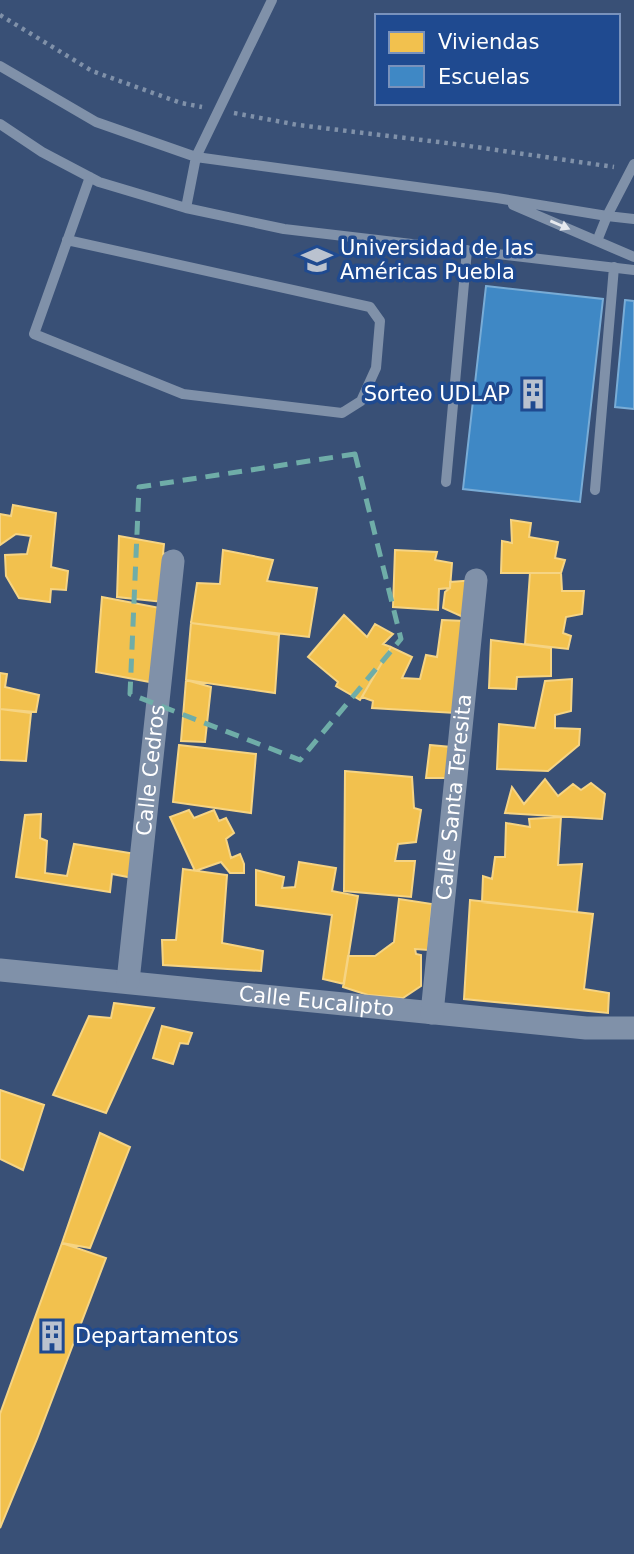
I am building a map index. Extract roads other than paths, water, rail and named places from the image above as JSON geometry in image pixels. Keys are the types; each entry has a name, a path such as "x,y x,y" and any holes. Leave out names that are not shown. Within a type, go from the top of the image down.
{"street":[{"name":"Calle Cedros","path":"128,982 173,561"},
{"name":"Calle Santa Teresita","path":"432,1013 476,580"},
{"name":"Calle Eucalipto","path":"0,970 586,1028 634,1028"}],"lane":[{"path":"186,208 196,157 272,0"},
{"path":"0,66 96,122 196,157 634,219"},
{"path":"0,124 43,152 99,182 186,208 284,229 634,270"},
{"path":"597,241 633,167"},
{"path":"67,240 370,307 380,321 376,368 361,401 342,413 183,394 34,334 67,240 90,177"},
{"path":"497,198 634,257"},
{"path":"446,482 467,250"},
{"path":"595,490 614,267"}],"place":[{"name":"Universidad de las Américas Puebla","path":"317,260"},
{"name":"Sorteo UDLAP","path":"533,394"},
{"name":"Departamentos","path":"52,1336"}]}
